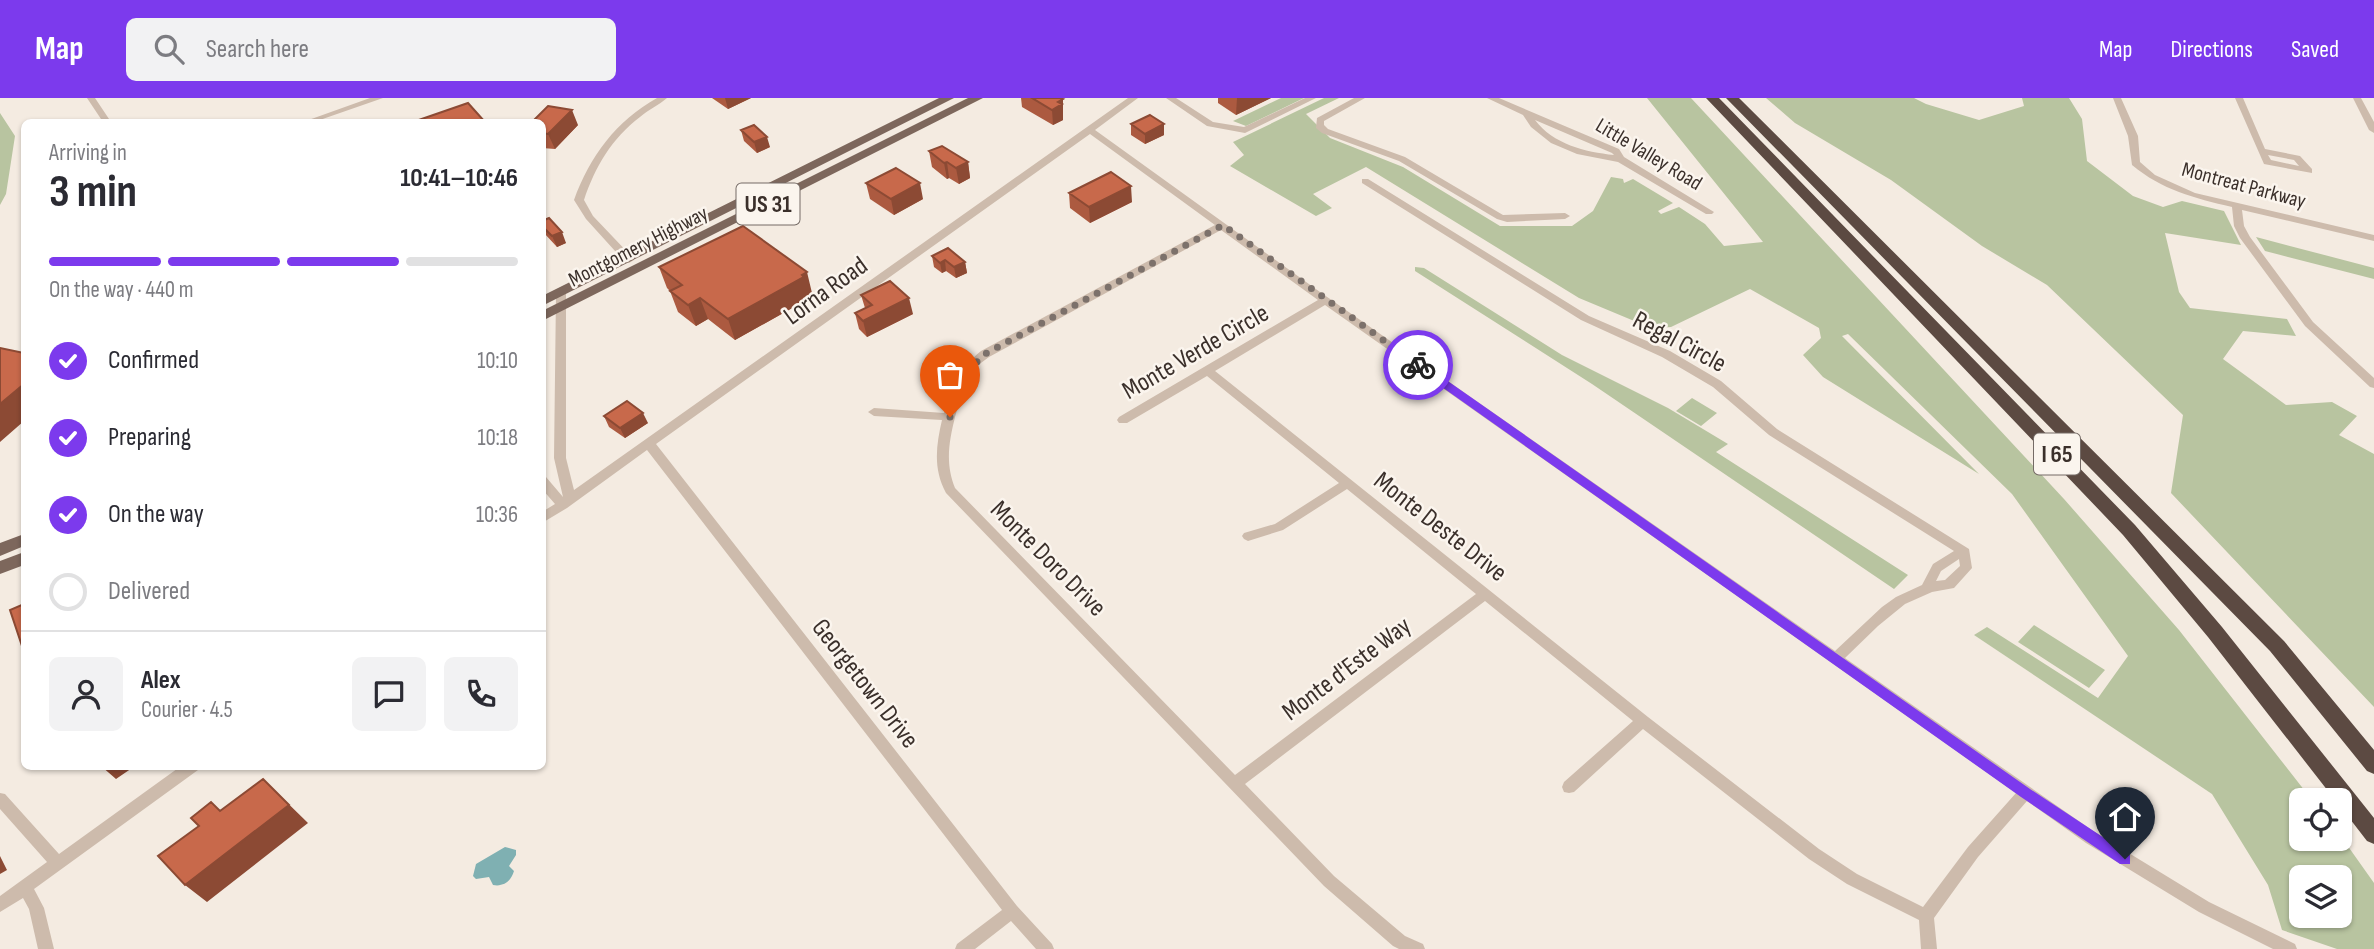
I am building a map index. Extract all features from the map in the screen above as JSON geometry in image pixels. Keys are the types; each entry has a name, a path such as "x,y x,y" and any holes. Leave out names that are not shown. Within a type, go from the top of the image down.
{"highway":[{"name":"I 65","path":"1712,98 2129,530 2224,643 2374,834"},
{"name":"I 65","path":"1734,98 2277,646 2374,765"}],"main road":[{"name":"Montgomery Highway","path":"546,313 560,301 629,260 948,98"},
{"name":"Montgomery Highway","path":"546,302 560,301 977,98"},
{"path":"0,550 21,541"},
{"path":"0,568 21,559"}],"street":[{"path":"91,98 105,119"},
{"path":"316,119 341,111 358,101 379,98"},
{"path":"629,260 589,217 579,200 583,186 618,130 638,112 663,98"},
{"name":"Lorna Road","path":"546,516 650,445 1134,98"},
{"path":"1170,98 1210,124 1245,130 1311,98"},
{"path":"1361,98 1320,120 1319,126 1325,131 1402,159 1500,217 1507,219 1565,216"},
{"name":"Little Valley Road","path":"1491,98 1616,151 1620,159 1709,212"},
{"name":"Montreat Parkway","path":"2117,98 2133,136 2135,163 2152,177 2192,195 2374,238"},
{"path":"2239,98 2261,151"},
{"path":"2357,98 2374,130"},
{"path":"337,119 341,111"},
{"path":"1527,114 1532,126 1560,144 1593,156 1620,159"},
{"path":"1090,130 1326,300 2025,793 2162,883 2289,949"},
{"name":"Regal Circle","path":"1365,181 1585,318 1666,354 1717,384 1773,432 1965,552"},
{"path":"2237,205 2239,226 2245,238 2309,324 2374,384"},
{"name":"Monte Doro Drive","path":"1223,225 985,354 965,373 950,417 942,455 944,477 950,490 1329,881 1399,941 1417,949"},
{"name":"Monte Verde Circle","path":"1123,420 1326,300"},
{"path":"560,301 560,451 566,502"},
{"name":"Monte Deste Drive","path":"1208,371 1814,855 1852,879 1926,916"},
{"path":"874,412 950,417"},
{"name":"Georgetown Drive","path":"650,445 1012,911 1046,949"},
{"path":"546,484 566,502"},
{"path":"1248,536 1279,527 1348,484"},
{"path":"1835,659 1897,601 1928,585 1949,584 1966,568 1965,552 1948,557 1930,575 1928,585"},
{"name":"Monte d'Este Way","path":"1235,783 1486,593"},
{"path":"1569,787 1643,721"},
{"path":"0,905 187,770"},
{"path":"1928,949 1926,916 1973,852 2025,793"},
{"path":"0,799 57,862"},
{"path":"25,887 36,908 46,949"},
{"path":"963,949 1012,911"}],"green space":[{"path":"1281,98 1304,98 1246,126 1233,121"},
{"path":"1324,98 1339,98 1306,114 1330,138 1403,167 1500,226 1572,226 1593,211 1611,177 1623,179 1624,183 1633,179 1673,203 1658,211 1661,214 1679,207 1705,224 1724,246 1763,242 1647,98 1691,98 2064,499 2179,630 2303,788 2289,788 2289,851 2351,851 2374,883 2374,949 2337,949 2282,930 2268,885 2212,794 1974,635 1987,627 2098,698 2128,656 2012,494 1848,334 1842,336 1979,474 1823,377 1803,355 1821,338 1819,328 1750,289 1671,327 1651,328 1579,298 1366,167 1313,194 1332,208 1316,216 1230,166 1244,155 1233,142"},
{"path":"1766,98 1914,98 1979,120 2024,106 2022,98 2069,98 2082,119 2087,161 2133,196 2163,207 2182,201 2224,211 2241,245 2165,233 2179,292 2190,308 2287,319 2296,336 2243,331 2223,359 2286,405 2332,402 2357,416 2339,435 2374,454 2374,707 2171,493 2183,415 2047,285 1982,246 1891,180 1795,123"},
{"path":"0,113 15,136 6,194 0,205"},
{"path":"2256,237 2374,268 2374,279 2265,251"},
{"path":"1415,267 1424,268 1562,355 1668,408 1728,444 1716,452 1908,575 1894,589 1592,384 1415,271"},
{"path":"1692,398 1717,413 1701,426 1676,411"},
{"path":"2034,625 2105,670 2089,688 2018,642"}],"water":[{"path":"505,847 516,850 509,866 514,871 509,880 504,884 493,885 489,877 476,879 473,876 476,864"}],"building":[{"path":"1032,98 1063,99 1058,102 1062,104 1052,110"},
{"path":"468,103 482,119 422,119"},
{"path":"548,106 572,110 548,134 546,119 535,119"},
{"path":"1150,115 1164,124 1145,134 1131,124"},
{"path":"754,125 767,137 754,142 741,130"},
{"path":"942,146 968,162 956,168 944,163 929,151"},
{"path":"896,168 920,183 891,199 866,183"},
{"path":"1111,172 1131,186 1089,207 1069,193"},
{"path":"549,218 562,232 552,236 546,230 546,219"},
{"path":"743,226 807,272 802,275 804,277 728,319 700,298 688,305 670,291 682,285 659,267"},
{"path":"948,248 965,262 954,267 945,260 940,263 932,256"},
{"path":"890,281 909,298 863,321 855,313 872,305 861,295"},
{"path":"0,348 21,352 21,386 0,404"},
{"path":"627,401 643,413 620,428 604,416"},
{"path":"21,605 21,643 10,610"},
{"path":"263,779 289,805 185,885 158,856 199,826 191,818 211,802 220,811"}],"way so far":[{"path":"950,417 965,373 985,354 1223,225 1418,365"}],"route":[{"path":"1418,365 2025,793 2125,859"}]}
